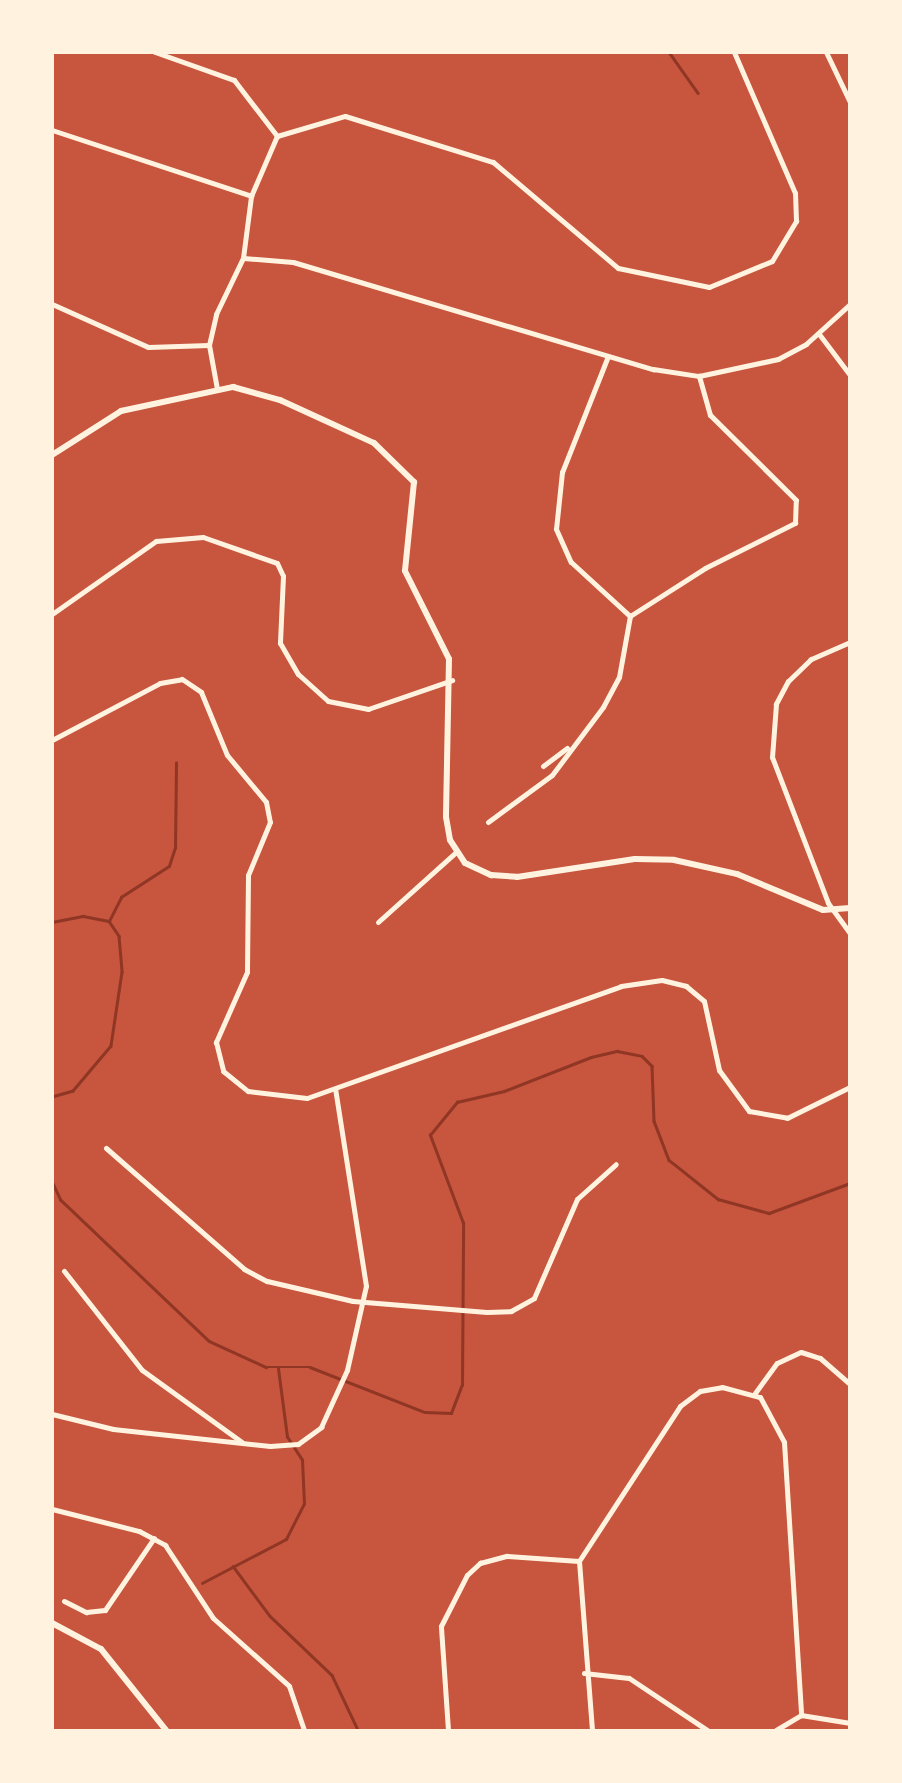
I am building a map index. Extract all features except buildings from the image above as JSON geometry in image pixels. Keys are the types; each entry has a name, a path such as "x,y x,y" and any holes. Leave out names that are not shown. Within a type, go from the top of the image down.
{"street":[{"path":"155,52 233,80 277,136"},
{"path":"277,136 345,116 493,162 618,268 709,287 772,261 796,221 795,193 734,52"},
{"path":"826,52 849,102"},
{"path":"52,130 251,197"},
{"path":"217,389 209,345 224,286 243,258 251,197 277,136"},
{"path":"243,258 293,262 608,356 699,376 761,366 819,334 849,303"},
{"path":"52,304 148,347 209,345"},
{"path":"819,334 849,375"},
{"path":"608,356 562,472 556,529 571,562 630,616"},
{"path":"488,822 552,775 615,685 630,616 716,562 785,533 797,517 791,493 709,415 699,376"},
{"path":"52,455 121,411 217,389 246,388 280,400 374,443 406,468 415,498 405,571 449,659 452,680 446,804 456,852 480,872 505,877 674,860 729,872 835,911 849,908"},
{"path":"52,614 156,541 203,537 277,563 283,576 280,643 298,674 328,701 368,709 452,680"},
{"path":"849,642 796,672 773,720 774,772 835,911 849,933"},
{"path":"52,740 169,679 182,679 201,692 227,755 270,813 248,876 247,972 220,1023 219,1062 232,1081 263,1097 307,1098 621,986 654,981 686,986 704,1001 719,1070 749,1111 787,1118 849,1087"},
{"path":"543,766 572,744"},
{"path":"378,922 456,852"},
{"path":"52,1414 113,1429 282,1446 296,1444 321,1427 342,1385 365,1303 335,1089"},
{"path":"106,1149 249,1272 279,1285 365,1303 452,1310 511,1311 534,1298 577,1199 616,1164"},
{"path":"64,1271 142,1370 244,1444"},
{"path":"755,1393 778,1363 801,1352 820,1358 849,1384"},
{"path":"592,1731 584,1674 579,1561 685,1399 722,1387 755,1393 784,1442 801,1715"},
{"path":"52,1510 154,1538 173,1554 213,1618 289,1686 304,1731"},
{"path":"64,1601 86,1612 105,1610 154,1538"},
{"path":"448,1731 440,1633 467,1575 480,1563 507,1556 579,1561"},
{"path":"52,1623 93,1641 166,1731"},
{"path":"584,1674 633,1680 707,1731"},
{"path":"776,1731 801,1715 849,1723"}],"waterway":[{"path":"669,52 698,93"},
{"path":"109,921 121,897 169,866 175,848 176,763"},
{"path":"52,922 83,916 109,921 119,936 122,972 111,1046 73,1091 52,1097"},
{"path":"52,1181 61,1200 209,1341 266,1367 310,1367 425,1412 451,1413 462,1385 463,1223 430,1135 457,1102 504,1091 591,1057 617,1051 642,1056 652,1066 654,1121 669,1160 718,1199 769,1213 850,1183"},
{"path":"202,1583 286,1539 304,1504 302,1460 287,1437 278,1369"},
{"path":"233,1566 270,1616 332,1675 358,1730"}]}
